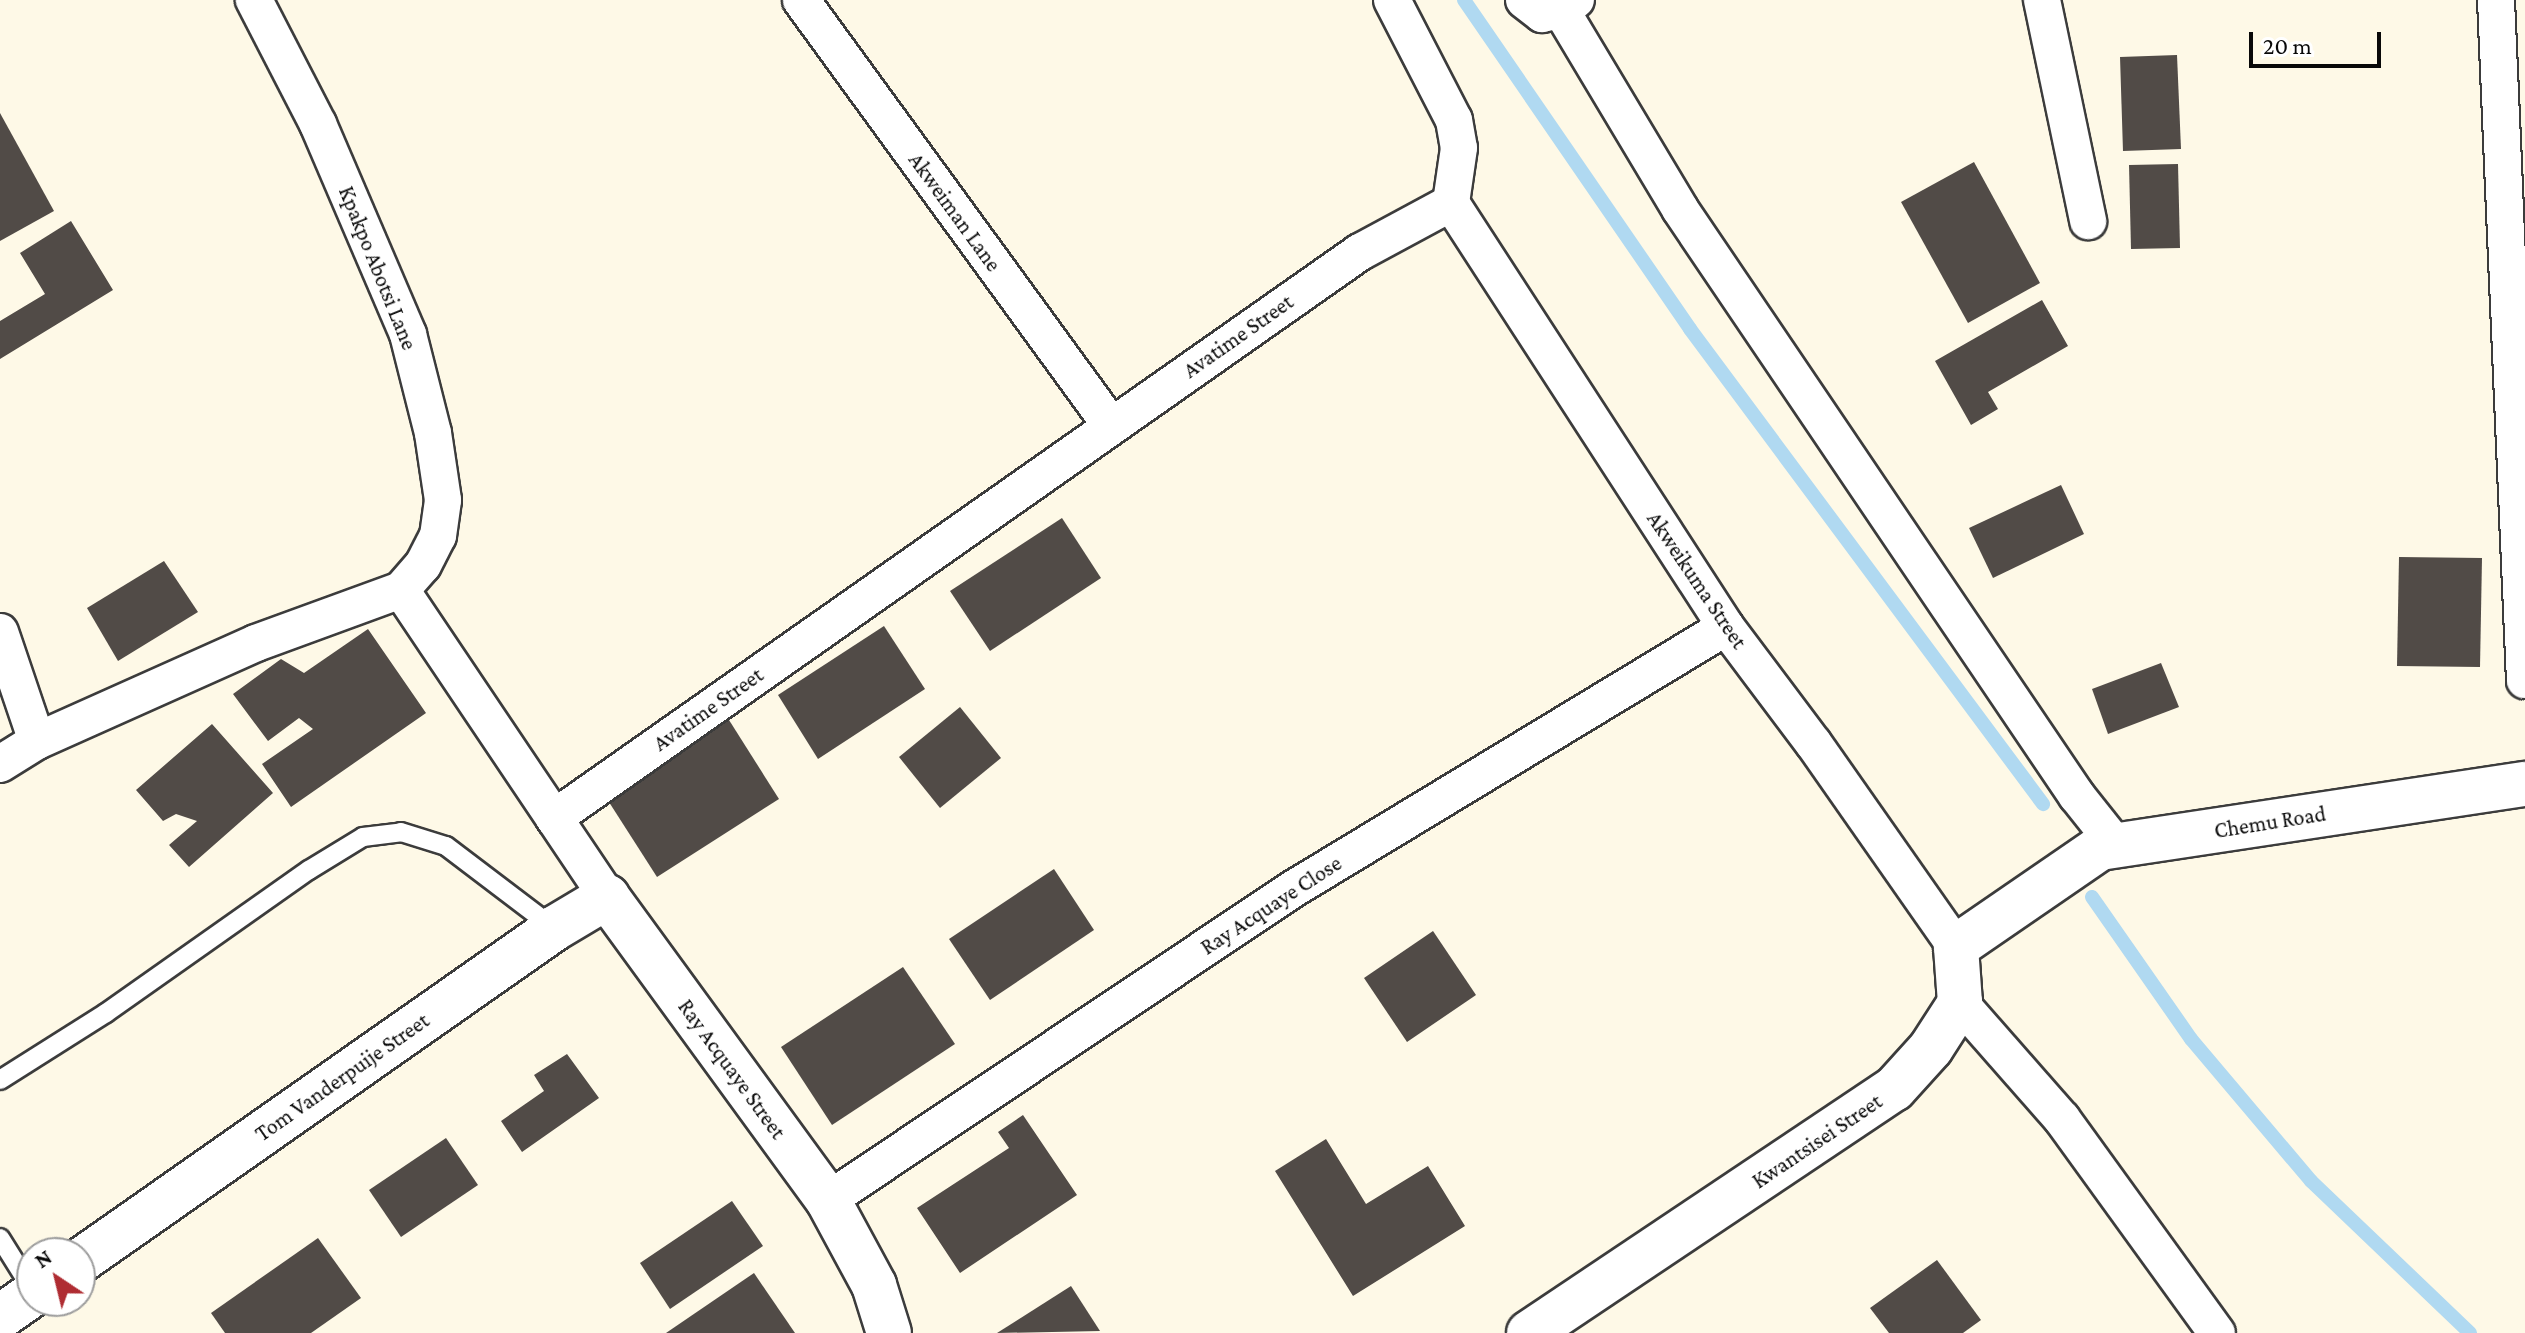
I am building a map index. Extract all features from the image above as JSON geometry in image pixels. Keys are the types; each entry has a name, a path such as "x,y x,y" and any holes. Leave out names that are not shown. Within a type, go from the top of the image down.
{"street":[{"name":"Kpakpo Abotsi Lane","path":"254,0 318,124 408,334 429,419 443,500 438,536 423,565 401,590"},
{"name":"Akweiman Lane","path":"801,0 1110,424"},
{"path":"1392,0 1454,120 1459,148 1451,203"},
{"path":"1524,0 1542,14 1568,5 1680,209 2077,796 2108,847"},
{"path":"2042,0 2088,221"},
{"path":"2496,0 2525,680"},
{"name":"Avatime Street","path":"554,818 1110,424 1360,252 1451,203"},
{"name":"Akweikuma Street","path":"1451,203 1726,627 1814,744 1956,947"},
{"path":"0,764 37,741 256,643 401,590 554,818"},
{"name":"Ray Acquaye Close","path":"828,1200 1293,889 1726,627"},
{"path":"0,632 37,741"},
{"name":"Chemu Road","path":"1956,947 2028,895 2108,847 2525,784"},
{"name":"Ray Acquaye Street","path":"554,818 607,897 828,1200 874,1285 889,1333"},
{"name":"Tom Vanderpuije Street","path":"96,1250 555,928 607,897"},
{"path":"1956,947 1960,1003 2062,1119 2217,1333"},
{"name":"Kwantsisei Street","path":"1529,1333 1894,1089 1931,1048 1960,1003"},
{"path":"0,1317 16,1304"}],"lane":[{"path":"0,1080 106,1013 309,870 363,837 401,832 446,846 555,928"},
{"path":"0,1238 16,1265"}],"building":[{"path":"2177,55 2181,149 2123,151 2120,57"},
{"path":"0,113 54,211 0,241"},
{"path":"1974,162 2040,283 1968,323 1901,202"},
{"path":"2178,164 2180,248 2131,249 2129,165"},
{"path":"71,221 113,290 0,359 0,321 45,294 20,253"},
{"path":"2042,300 2068,346 1988,392 1998,409 1971,425 1935,361"},
{"path":"2061,485 2084,534 1993,578 1969,528"},
{"path":"1062,518 1101,578 990,651 950,591"},
{"path":"2399,557 2482,558 2480,667 2397,666"},
{"path":"164,561 198,612 118,661 87,608"},
{"path":"884,626 925,689 818,759 778,695"},
{"path":"368,629 426,713 291,807 262,764 313,729 299,718 268,741 233,694 281,659 304,673"},
{"path":"2161,663 2179,707 2108,734 2092,689"},
{"path":"960,707 1001,758 940,808 899,757"},
{"path":"729,720 779,799 657,877 607,799"},
{"path":"212,724 273,793 189,867 169,845 197,821 176,814 163,821 136,790"},
{"path":"1054,869 1094,930 990,1000 949,939"},
{"path":"1433,931 1476,995 1407,1042 1364,978"},
{"path":"903,967 955,1044 832,1125 781,1047"},
{"path":"567,1054 599,1098 522,1152 501,1121 544,1091 534,1075"},
{"path":"1023,1115 1077,1195 960,1273 917,1208 1009,1148 998,1132"},
{"path":"446,1138 478,1185 401,1237 369,1190"},
{"path":"1326,1139 1366,1204 1428,1166 1465,1226 1353,1296 1275,1171"},
{"path":"732,1201 763,1246 670,1309 640,1263"},
{"path":"318,1238 361,1298 311,1333 225,1333 211,1313"},
{"path":"1937,1260 1981,1320 1963,1333 1889,1333 1870,1308"},
{"path":"754,1273 795,1333 666,1333"},
{"path":"1071,1286 1100,1331 997,1333"}],"waterway":[{"path":"1464,0 1690,329 2043,804"},
{"path":"2092,897 2191,1039 2311,1181 2470,1333"}]}
